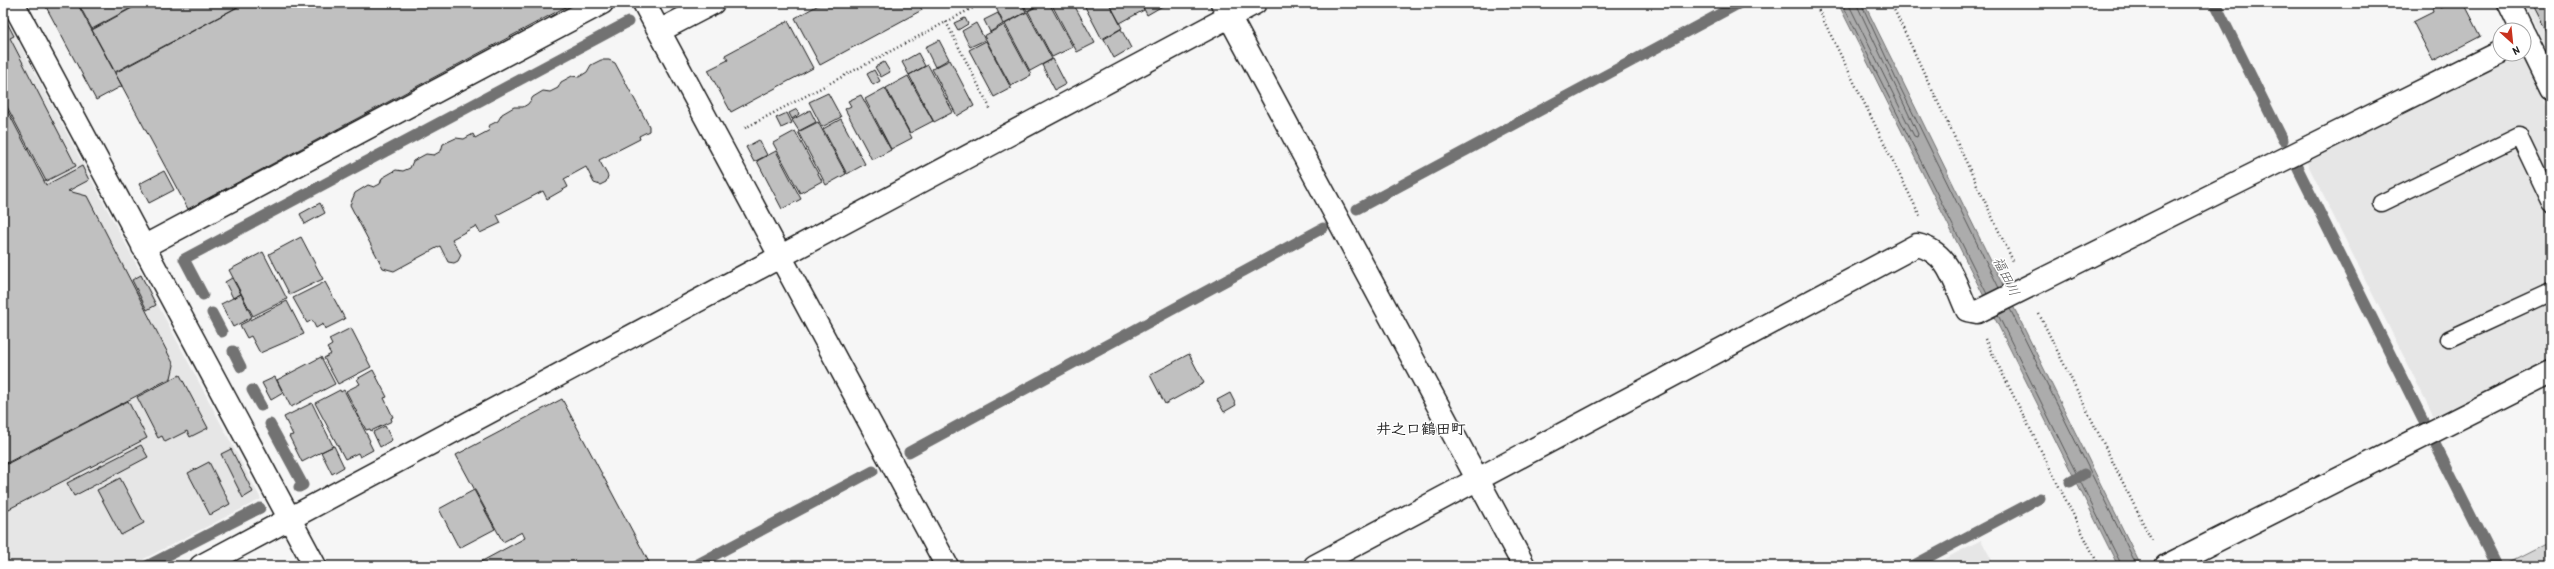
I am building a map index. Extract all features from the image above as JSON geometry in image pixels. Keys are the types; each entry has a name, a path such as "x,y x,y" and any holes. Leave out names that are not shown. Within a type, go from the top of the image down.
{"street":[{"path":"13,3 315,566"},
{"path":"143,247 602,3"},
{"path":"644,3 947,566"},
{"path":"659,31 712,3"},
{"path":"201,566 290,520 1005,137 1226,10 1254,3"},
{"path":"2509,3 2518,22"},
{"path":"1226,10 1524,566"},
{"path":"2532,52 2551,89"},
{"path":"1315,566 1917,245 1931,248 1944,260 1967,310 1976,310 2020,290 2492,56"},
{"path":"2166,566 2551,372"}],"lane":[{"path":"2381,203 2519,136 2551,203"},
{"path":"2449,339 2551,292"}],"path":[{"path":"719,142 982,3"},
{"path":"1814,3 1928,233 1931,248"},
{"path":"946,22 1005,137"},
{"path":"1976,310 2099,566"}],"shaded area":[{"path":"2524,3 2551,3 2551,58"},
{"path":"3,13 261,499 130,566 3,566"},
{"path":"2497,62 2525,62 2551,117 2551,362 2435,419 2304,157"},
{"path":"1981,540 1995,566 1931,566"},
{"path":"2551,541 2551,566 2507,566 2506,564"}],"water":[{"path":"1838,3 1864,3 2141,566 2118,566"}],"building":[{"path":"44,3 77,3 122,86 96,100"},
{"path":"78,3 140,3 92,29"},
{"path":"141,3 245,3 115,72 92,30"},
{"path":"245,3 573,3 188,209 115,73"},
{"path":"822,3 918,3 922,10 820,65 795,18"},
{"path":"1006,3 1022,3 1026,12 1004,24 996,8"},
{"path":"1023,3 1032,3 1034,7 1027,11"},
{"path":"1044,3 1049,3 1073,47 1052,57 1028,11"},
{"path":"1056,3 1073,3 1095,43 1077,52 1052,5"},
{"path":"1083,3 1109,3 1122,28 1102,39"},
{"path":"1109,3 1140,3 1144,10 1120,23"},
{"path":"1141,3 1166,3 1166,4 1147,15"},
{"path":"2451,3 2464,3 2481,36 2433,61 2413,22 2433,12 2432,8 2439,4 2441,8"},
{"path":"2532,3 2551,3 2551,40"},
{"path":"1027,12 1052,59 1030,71 1005,24"},
{"path":"998,13 1003,24 990,32 984,20"},
{"path":"3,15 14,36 10,38 76,166 46,181 3,99"},
{"path":"965,18 968,24 958,30 954,23"},
{"path":"788,21 813,68 731,112 708,70 728,60 725,55"},
{"path":"976,23 985,40 970,47 962,31"},
{"path":"1004,25 1031,75 1011,86 984,36"},
{"path":"1121,29 1131,48 1114,58 1104,39"},
{"path":"939,40 949,59 935,67 925,47"},
{"path":"986,41 1011,88 994,97 969,50"},
{"path":"918,53 925,66 909,75 902,62"},
{"path":"1053,59 1066,84 1055,90 1042,65"},
{"path":"601,60 609,60 615,63 649,126 649,131 639,136 640,139 599,160 608,176 606,182 600,185 594,183 586,167 564,179 568,187 547,199 543,191 497,215 501,223 480,233 476,226 452,239 461,255 458,261 454,263 448,262 440,246 394,271 383,268 350,205 355,193 368,185 374,187 380,184 382,178 396,170 403,171 410,168 413,161 426,154 434,155 441,151 443,144 456,138 464,139 473,134 475,138 490,130 488,126 498,121 502,114 514,107 523,107 528,104 533,97 543,91 550,92 558,88 561,82 572,76 579,77 587,72 591,65"},
{"path":"950,60 974,106 957,116 932,69"},
{"path":"884,62 890,72 881,77 875,67"},
{"path":"928,65 953,112 934,122 909,75"},
{"path":"874,70 880,81 873,85 867,74"},
{"path":"908,76 933,121 910,133 886,88"},
{"path":"885,88 912,138 891,149 865,99"},
{"path":"828,93 841,117 822,127 809,102"},
{"path":"861,95 891,150 872,160 845,109 851,106 848,101"},
{"path":"3,102 46,185 82,166 89,180 68,191 87,196 174,365 171,378 3,465"},
{"path":"797,109 799,114 792,119 789,113"},
{"path":"810,110 816,122 799,131 792,120"},
{"path":"787,113 792,123 781,128 776,118"},
{"path":"841,119 865,164 847,174 823,129"},
{"path":"818,122 846,174 826,185 798,132"},
{"path":"795,131 822,181 800,193 773,143"},
{"path":"759,140 767,155 754,162 746,147"},
{"path":"776,151 801,199 782,209 757,161"},
{"path":"164,171 174,190 149,203 139,184"},
{"path":"320,203 325,213 305,224 300,214"},
{"path":"301,237 323,279 290,295 269,254"},
{"path":"263,252 287,299 253,316 229,270"},
{"path":"141,275 156,305 147,310 132,280"},
{"path":"232,278 241,294 233,298 225,282"},
{"path":"325,282 345,319 325,329 323,324 316,328 312,320 307,323 293,298"},
{"path":"241,294 252,317 233,327 221,304"},
{"path":"287,301 304,334 260,353 251,336 247,338 240,325"},
{"path":"351,328 371,367 338,384 324,358 331,354 327,348 332,345 329,339"},
{"path":"1189,354 1204,383 1165,404 1150,375"},
{"path":"321,357 335,384 291,407 277,380"},
{"path":"373,370 387,397 384,398 393,417 391,418 392,421 371,431 370,429 366,430 346,391 360,384 357,379"},
{"path":"180,375 208,428 190,437 187,431 165,442 162,436 158,438 137,397"},
{"path":"275,377 283,393 271,400 262,383"},
{"path":"340,390 341,392 344,390 370,441 369,442 373,450 360,457 358,453 345,459 315,403"},
{"path":"1230,393 1236,405 1224,412 1217,400"},
{"path":"562,399 651,566 473,566 525,538 522,532 503,542 456,455"},
{"path":"128,401 147,438 3,512 3,466"},
{"path":"312,403 333,446 302,462 289,436 293,435 284,417"},
{"path":"385,426 392,440 380,447 373,432"},
{"path":"141,445 148,457 74,496 67,483"},
{"path":"334,446 344,467 332,474 321,452"},
{"path":"231,449 253,492 243,498 221,454"},
{"path":"209,462 230,504 210,515 188,473"},
{"path":"120,478 144,523 121,535 97,490"},
{"path":"474,490 495,529 459,548 439,509"}],"waterway":[{"path":"1357,209 1740,3"},
{"path":"2215,3 2283,140"},
{"path":"203,295 184,259 628,22"},
{"path":"2295,163 2423,420"},
{"path":"909,452 1323,228"},
{"path":"212,313 222,332"},
{"path":"233,351 241,367"},
{"path":"252,390 261,406"},
{"path":"270,424 303,485 299,487"},
{"path":"2433,440 2496,566"},
{"path":"694,566 873,471"},
{"path":"2070,482 2084,474"},
{"path":"1912,566 2040,498"},
{"path":"147,566 260,508"}],"district":[{"name":"井之口鶴田町","path":"1421,428"}],"water label":[{"name":"福田川","path":"2007,276"}]}
